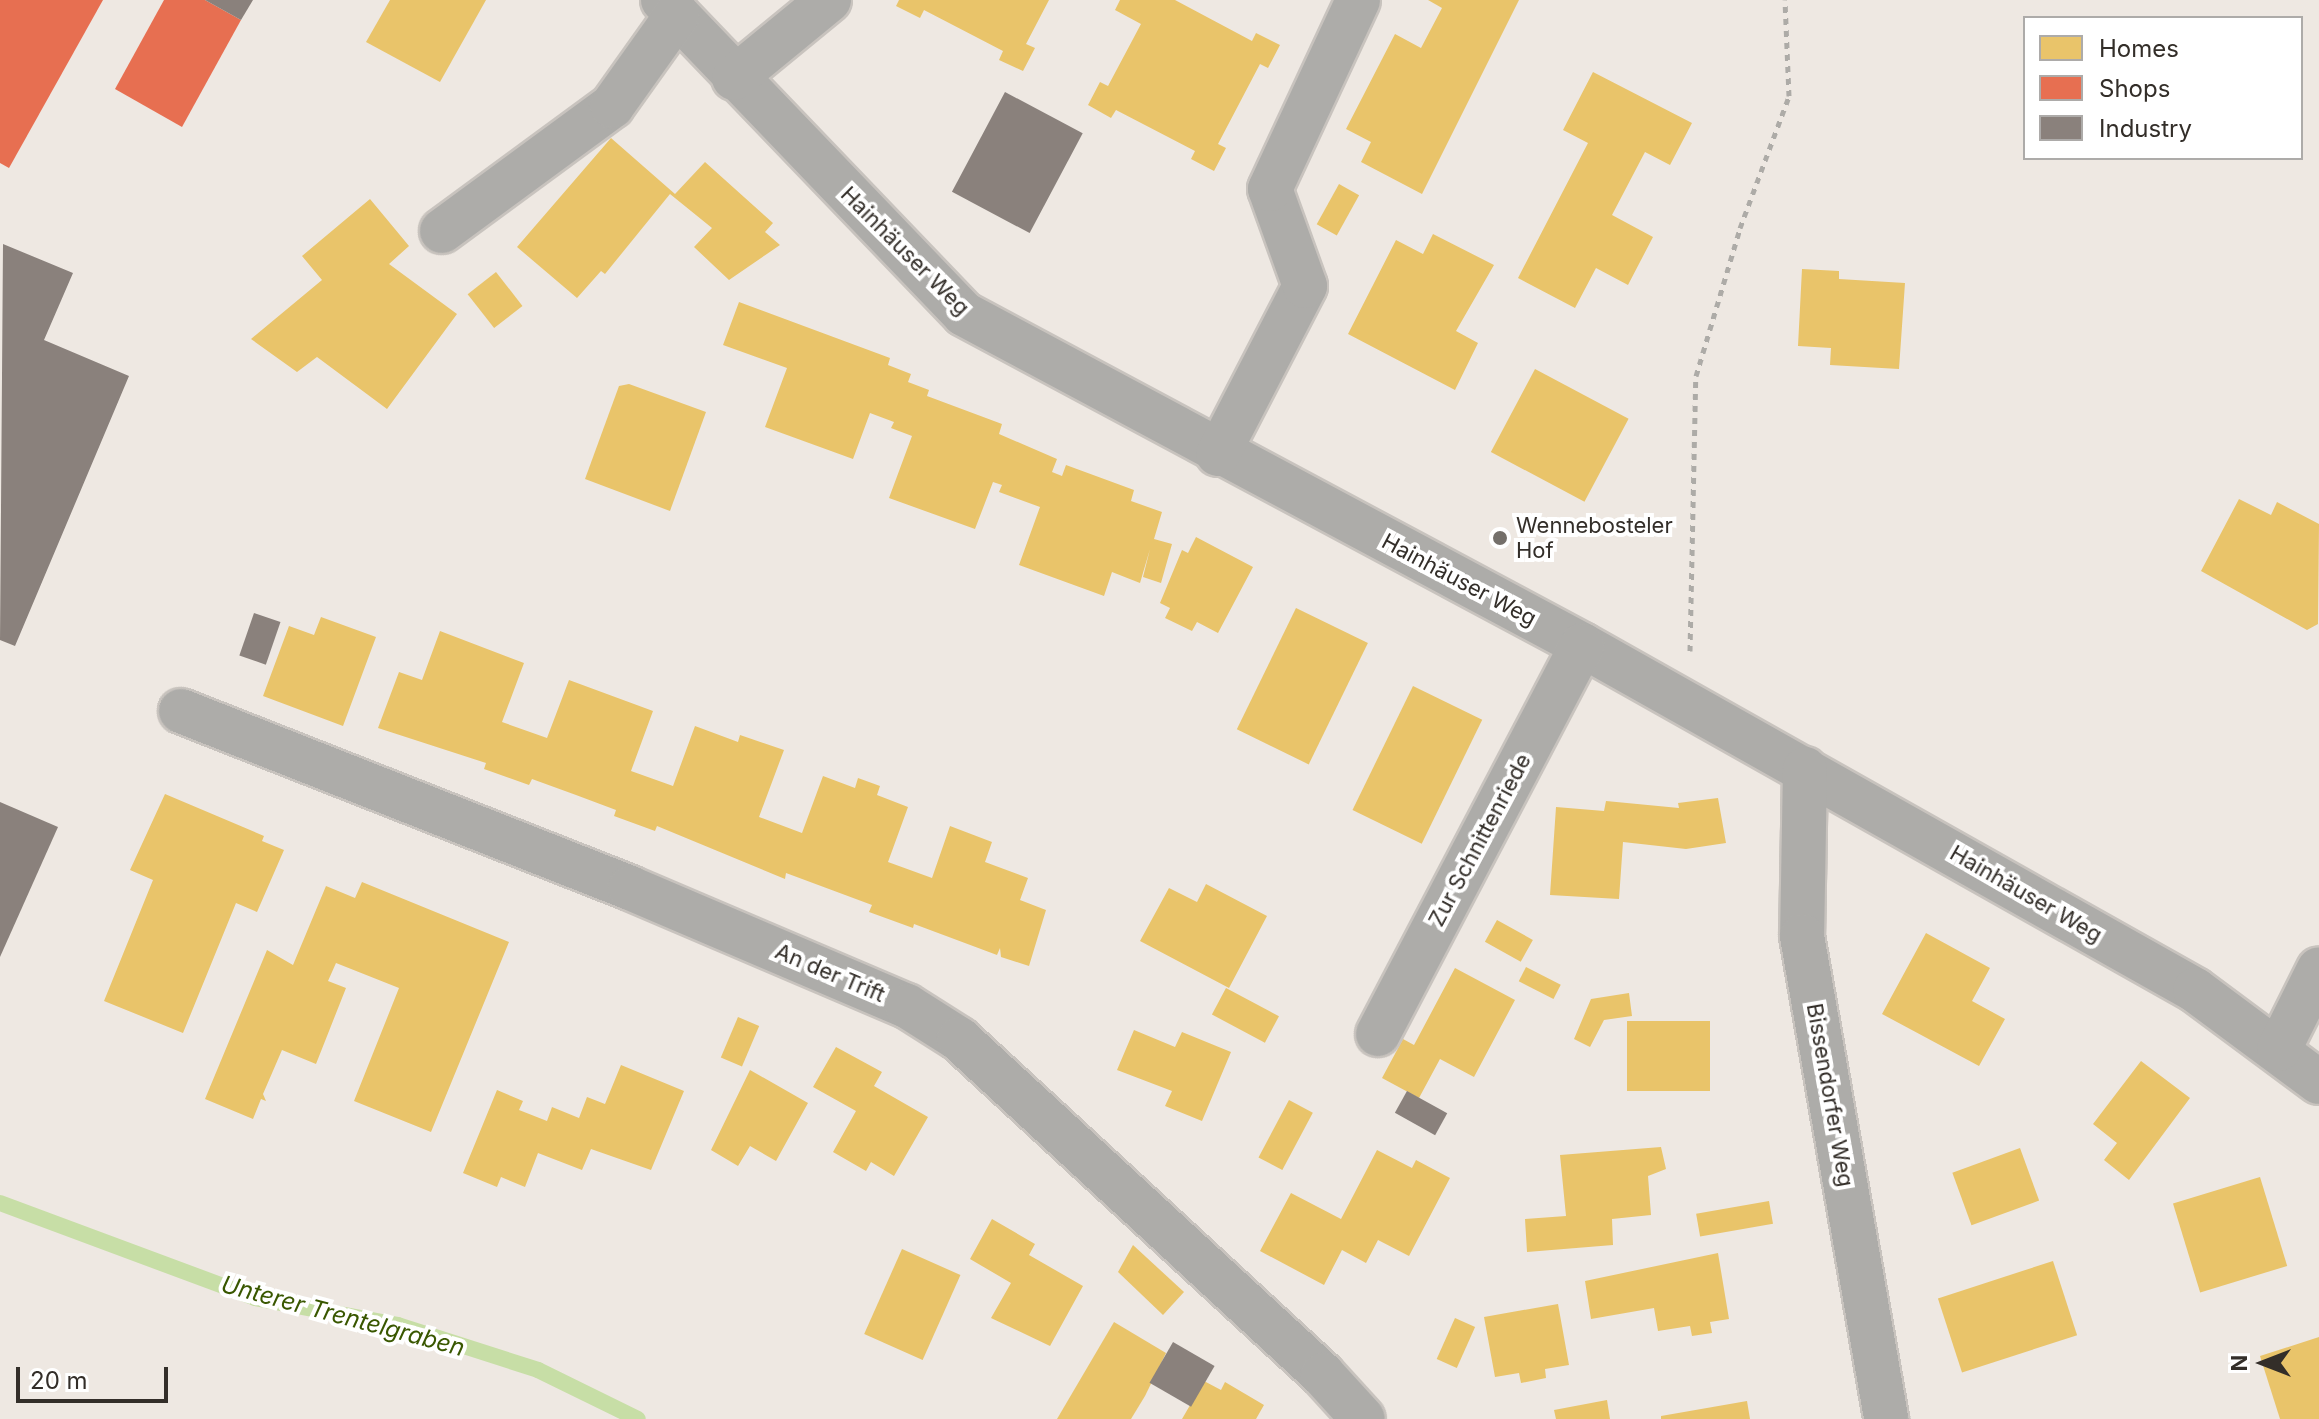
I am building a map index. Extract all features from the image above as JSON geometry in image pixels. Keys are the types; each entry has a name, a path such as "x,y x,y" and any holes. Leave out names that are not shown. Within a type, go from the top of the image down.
{"street":[{"path":"734,78 829,0"},
{"path":"1218,454 1305,286 1270,189 1358,0"},
{"path":"442,231 612,106 670,8"},
{"name":"Hainhäuser Weg","path":"670,8 964,314 1218,454 1582,645 2195,990 2279,1049 2319,1082"},
{"name":"Zur Schnittenriede","path":"1378,1034 1582,645"},
{"name":"An der Trift","path":"181,711 630,888 907,1006 959,1039 1323,1375 1363,1419"},
{"name":"Bissendorfer Weg","path":"1805,769 1802,936 1886,1419"},
{"path":"2279,1049 2319,969"}],"path":[{"path":"1688,704 1696,376 1740,228 1789,96 1785,0"}],"building: Homes":[{"path":"390,0 486,0 440,82 366,42"},
{"path":"899,0 1049,0 1026,44 1035,48 1023,71 999,60 1003,51 924,10 920,18 896,6"},
{"path":"1120,0 1175,0 1252,41 1256,33 1280,45 1268,68 1260,64 1218,144 1226,148 1214,171 1191,159 1195,151 1116,110 1111,118 1088,105 1100,82 1108,86 1141,24 1115,10"},
{"path":"1428,0 1519,0 1422,194 1361,162 1371,142 1346,129 1395,34 1421,48 1442,8"},
{"path":"1593,72 1692,123 1670,165 1645,152 1612,215 1653,237 1628,285 1596,268 1575,308 1518,278 1588,143 1563,130"},
{"path":"611,138 675,194 705,162 773,223 765,232 780,245 729,280 694,247 712,228 670,194 605,274 601,271 577,298 517,247"},
{"path":"1339,184 1359,195 1337,235 1317,224"},
{"path":"370,199 409,246 389,264 457,314 387,409 317,357 297,372 251,339 322,280 302,256"},
{"path":"1433,234 1494,265 1456,331 1478,343 1455,390 1348,334 1396,240 1423,254"},
{"path":"1802,269 1839,271 1839,279 1905,283 1899,369 1830,365 1831,348 1798,346"},
{"path":"496,272 522,306 494,328 468,294"},
{"path":"739,302 890,358 888,365 911,374 908,382 929,390 927,396 1002,424 999,434 1057,459 1052,472 1062,476 1066,465 1134,490 1131,501 1162,512 1154,539 1172,544 1161,583 1143,577 1150,549 1140,583 1112,572 1104,596 1019,565 1040,507 999,492 1002,485 993,482 975,529 889,498 912,436 891,428 894,422 870,413 853,459 765,427 787,368 723,345"},
{"path":"1535,369 1629,419 1584,502 1491,452"},
{"path":"629,384 706,412 670,511 585,479 619,386"},
{"path":"2239,499 2271,515 2277,502 2319,524 2318,624 2307,630 2201,571"},
{"path":"1196,537 1253,567 1218,633 1197,622 1192,631 1165,618 1170,608 1160,603 1182,550 1188,553"},
{"path":"1296,608 1368,643 1309,764 1237,729"},
{"path":"321,617 376,637 343,726 263,696 289,626 314,635"},
{"path":"440,631 524,663 502,722 547,738 569,680 653,711 631,771 673,786 695,726 738,742 740,735 784,750 759,817 802,833 823,776 855,788 858,778 880,786 877,795 908,807 888,862 932,878 950,826 992,842 985,862 1028,878 1020,900 1046,910 1029,966 1001,957 1000,948 997,955 914,924 913,928 869,912 872,905 786,873 785,879 657,826 655,831 614,816 616,810 576,795 532,779 529,785 484,769 486,763 378,728 399,672 422,680"},
{"path":"1413,686 1482,720 1422,844 1353,810"},
{"path":"165,794 264,836 262,841 284,850 257,912 236,903 183,1033 104,1001 153,880 130,870"},
{"path":"1718,798 1726,843 1686,849 1623,842 1619,899 1550,895 1556,807 1604,811 1606,801 1679,808 1678,803"},
{"path":"362,882 509,942 431,1132 354,1101 399,988 336,963 328,981 346,988 316,1064 282,1050 263,1094 266,1101 261,1099 253,1119 205,1099 267,950 293,965 326,886 355,898"},
{"path":"1206,884 1267,916 1229,988 1140,941 1169,888 1197,902"},
{"path":"1497,920 1533,940 1521,962 1485,942"},
{"path":"1926,933 1990,968 1972,1001 2005,1019 1979,1066 1882,1014"},
{"path":"1526,967 1561,985 1553,999 1519,981"},
{"path":"1455,968 1515,1000 1474,1077 1440,1059 1419,1098 1382,1078 1403,1039 1414,1045"},
{"path":"1226,988 1279,1016 1265,1043 1212,1014"},
{"path":"1629,993 1632,1016 1604,1020 1590,1047 1574,1039 1591,999"},
{"path":"738,1017 759,1026 742,1066 721,1058"},
{"path":"1627,1021 1710,1021 1710,1091 1627,1091"},
{"path":"1134,1030 1175,1047 1182,1032 1231,1052 1202,1121 1165,1106 1172,1091 1117,1070"},
{"path":"836,1047 882,1072 874,1086 928,1117 894,1176 871,1162 866,1171 833,1152 856,1111 813,1087"},
{"path":"2141,1061 2190,1098 2129,1180 2104,1160 2117,1143 2093,1124"},
{"path":"621,1065 684,1091 651,1170 591,1149 582,1170 538,1153 525,1187 501,1177 497,1187 463,1173 497,1090 523,1101 519,1110 547,1121 552,1107 579,1118 587,1097 605,1104"},
{"path":"750,1070 808,1103 776,1161 750,1146 738,1166 711,1150"},
{"path":"1289,1100 1313,1113 1282,1170 1258,1157"},
{"path":"1661,1147 1666,1169 1648,1176 1651,1215 1612,1219 1613,1245 1527,1252 1525,1219 1566,1216 1560,1155"},
{"path":"2020,1148 2039,1201 1971,1225 1952,1173"},
{"path":"1377,1150 1412,1168 1416,1160 1450,1178 1409,1256 1378,1240 1366,1263 1342,1250 1324,1285 1260,1251 1291,1193 1341,1219"},
{"path":"2260,1177 2287,1266 2200,1293 2173,1204"},
{"path":"1769,1201 1773,1224 1700,1237 1696,1214"},
{"path":"992,1219 1035,1244 1029,1255 1083,1286 1050,1346 991,1318 1011,1283 970,1259"},
{"path":"1133,1245 1184,1292 1163,1315 1118,1272"},
{"path":"902,1249 960,1275 923,1360 864,1334"},
{"path":"1718,1253 1729,1319 1710,1322 1712,1333 1692,1336 1690,1326 1658,1331 1654,1308 1591,1319 1585,1281"},
{"path":"2053,1261 2077,1335 1962,1373 1938,1298"},
{"path":"1558,1304 1569,1365 1545,1369 1546,1378 1521,1383 1519,1373 1495,1377 1484,1317"},
{"path":"1455,1318 1475,1327 1457,1368 1437,1359"},
{"path":"1114,1322 1166,1353 1145,1396 1131,1419 1057,1419"},
{"path":"2319,1337 2319,1419 2280,1419 2260,1356"},
{"path":"1204,1381 1221,1390 1225,1382 1264,1405 1256,1419 1182,1419"},
{"path":"1607,1400 1610,1419 1556,1419 1554,1410"},
{"path":"1747,1401 1750,1419 1661,1419 1661,1416"}],"building: Shops":[{"path":"0,0 103,0 9,168 0,163"},
{"path":"164,0 205,0 241,20 182,127 115,89"}],"building: Industry":[{"path":"205,0 253,0 241,20"},
{"path":"1005,92 1083,133 1030,233 952,192"},
{"path":"3,244 73,273 44,340 129,376 15,646 0,640"},
{"path":"254,613 280,622 266,665 239,656"},
{"path":"0,802 58,827 0,957"},
{"path":"1407,1091 1447,1113 1435,1135 1395,1113"},
{"path":"1173,1342 1215,1366 1191,1407 1150,1383"}],"waterway":[{"name":"Unterer Trentelgraben","path":"0,1203 255,1298 398,1325 538,1370 638,1419"}],"place":[{"name":"Wennebosteler Hof","path":"1500,538"}]}
